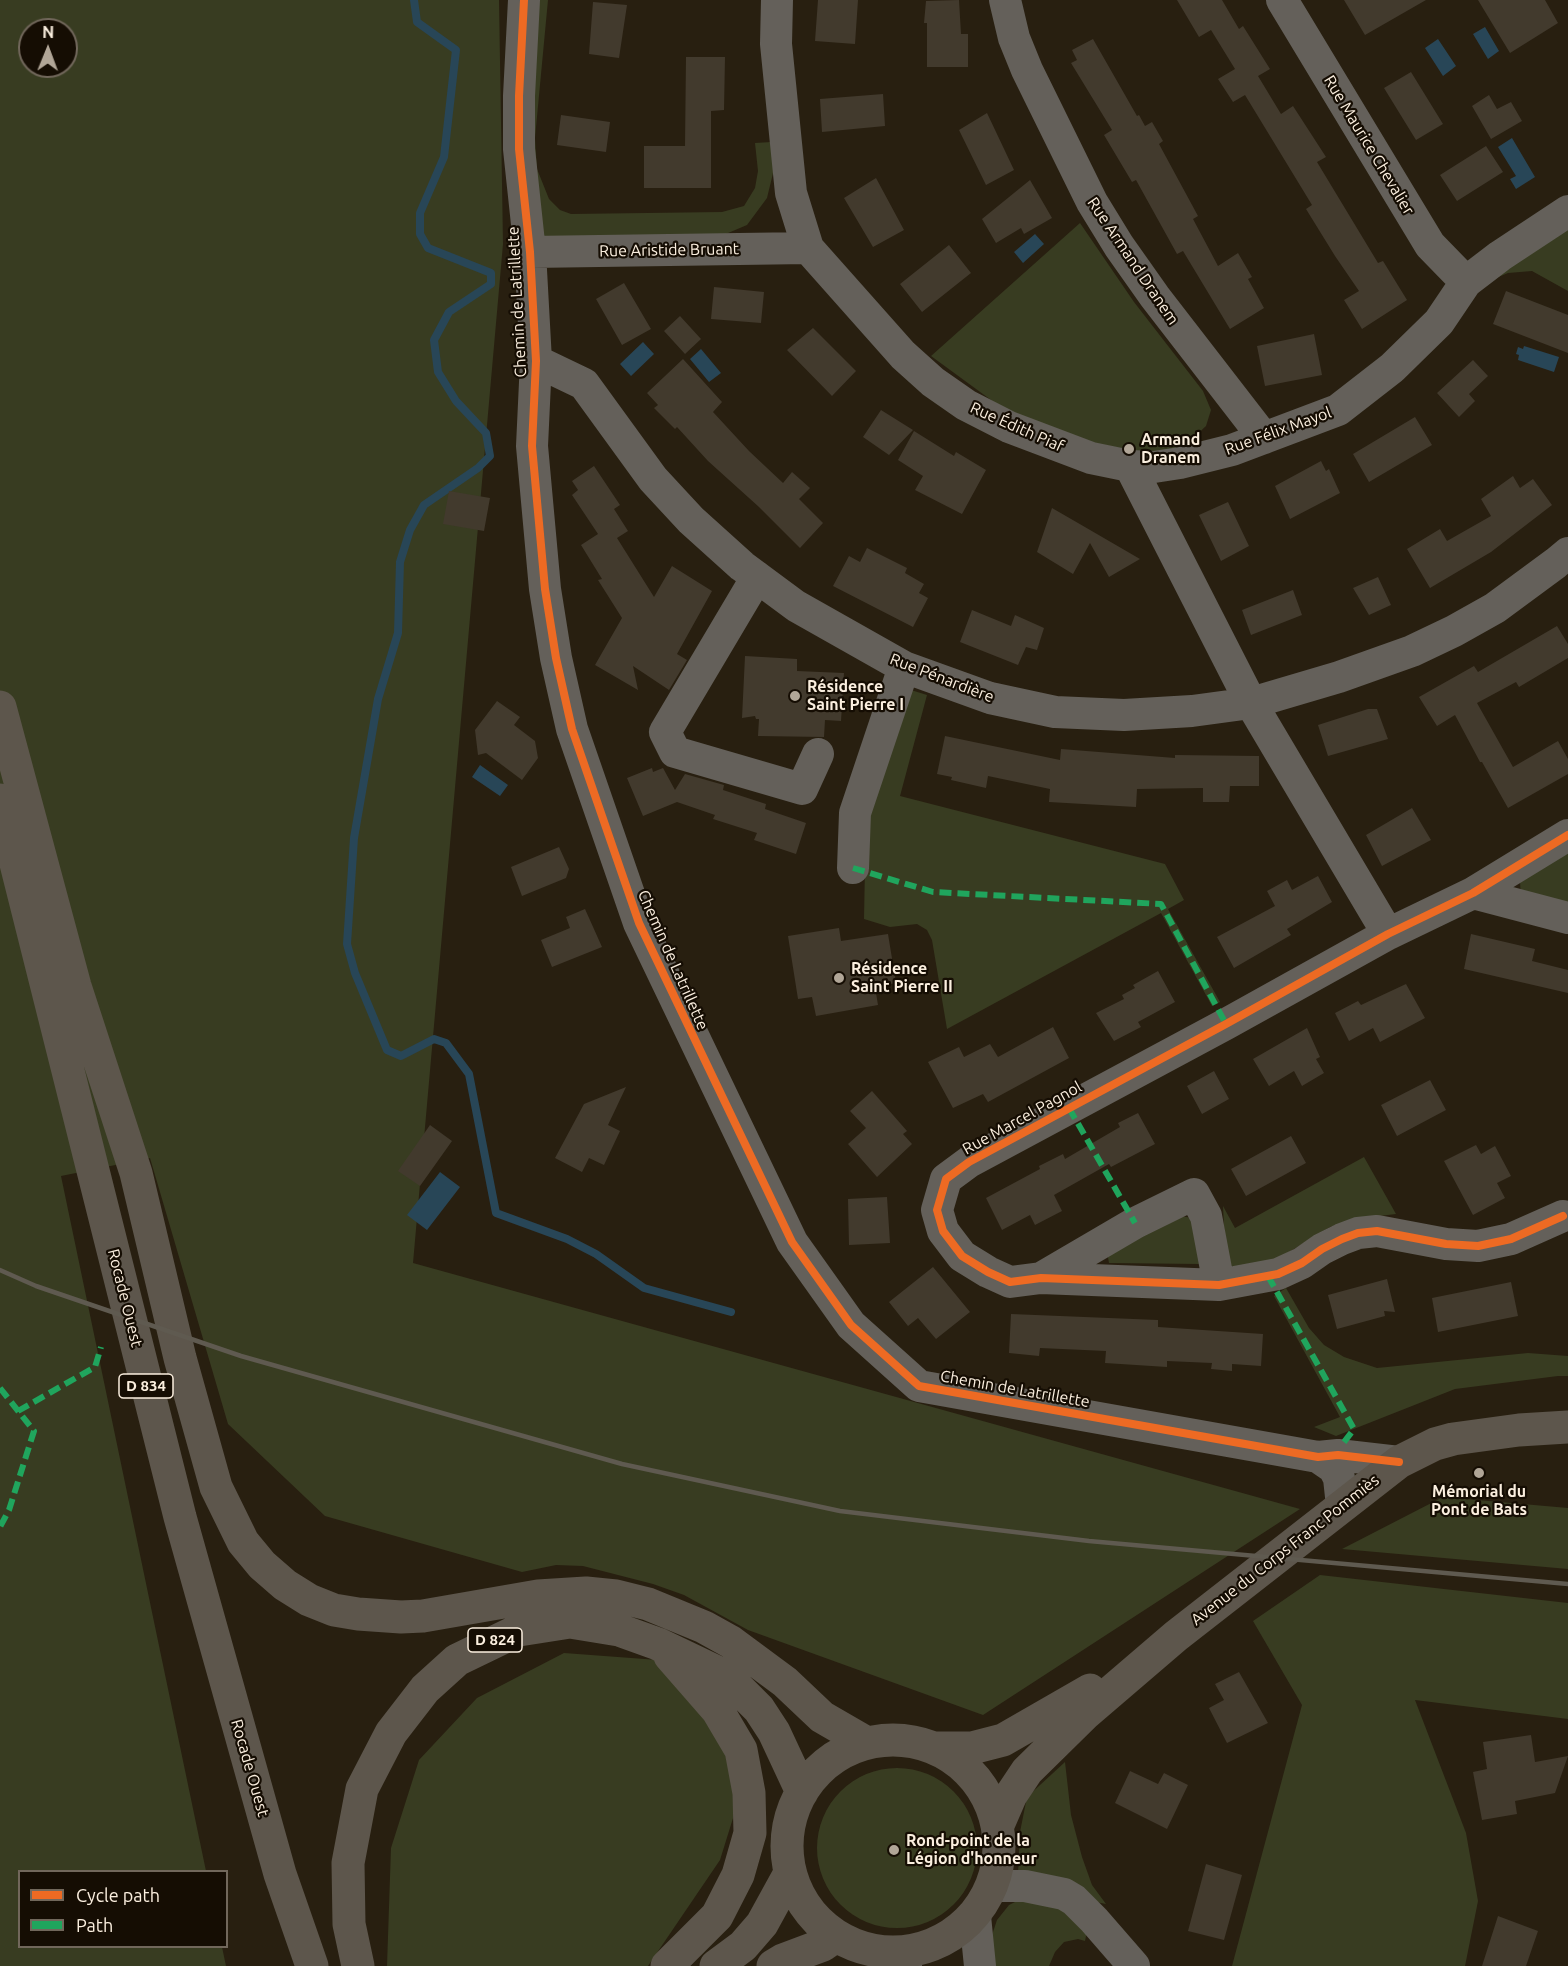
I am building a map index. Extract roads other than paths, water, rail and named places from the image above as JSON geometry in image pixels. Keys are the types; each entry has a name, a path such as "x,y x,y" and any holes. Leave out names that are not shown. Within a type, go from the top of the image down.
{"main road":[{"path":"0,707 75,986 136,1173 180,1358 216,1487 243,1542 262,1566 285,1585 309,1600 334,1610 358,1614 423,1616 538,1596 570,1593 616,1596 648,1604 695,1623 731,1642 785,1682 822,1718 867,1743"},
{"name":"Rocade Ouest","path":"0,800 183,1529 280,1874 312,1966"},
{"name":"Avenue du Corps Franc Pommiès","path":"999,1825 1011,1795 1027,1771 1085,1713 1176,1636 1399,1462 1435,1444 1453,1439 1509,1431 1568,1427"},
{"name":"D 824","path":"358,1966 349,1924 348,1863 362,1789 391,1733 425,1689 458,1659 519,1630 570,1622 619,1630 658,1644 727,1677 759,1709 774,1732 802,1792"},
{"name":"Avenue du Corps Franc Pommiès","path":"934,1748 972,1748 1003,1740 1077,1698 1176,1636"},
{"name":"D 824","path":"658,1644 718,1711 741,1750 749,1793 750,1833 738,1875 717,1916 666,1966"},
{"path":"901,1740 934,1748 964,1766 986,1792 999,1825 1000,1856 993,1886 975,1916 948,1938 893,1959 857,1947 836,1936 816,1920 800,1898 790,1873 787,1846 790,1818 802,1792 819,1770 841,1754 867,1743 901,1740"},
{"path":"716,1966 743,1946 762,1924 790,1873"},
{"path":"773,1966 823,1945 836,1936"}],"street":[{"name":"Chemin de Latrillette","path":"524,0 519,149 530,252 536,361 532,446 544,579 556,658 572,729 639,923 792,1242 851,1325 919,1386 1318,1457 1338,1455 1399,1462"},
{"name":"Rue Édith Piaf","path":"777,0 776,44 791,193 808,248 903,355 933,382 966,405 1009,427 1056,446 1091,458 1130,466"},
{"name":"Rue Armand Dranem","path":"1005,0 1014,38 1027,70 1092,202 1119,246 1155,297 1264,438"},
{"name":"Rue Maurice Chevalier","path":"1282,0 1430,245 1466,282"},
{"name":"Rue Félix Mayol","path":"1130,466 1154,467 1180,463 1232,450 1338,410 1392,368 1439,322 1466,282 1500,256 1568,211"},
{"name":"Rue Aristide Bruant","path":"530,252 808,248"},
{"name":"Rue Pénardière","path":"536,361 584,384 652,479 691,520 757,577 796,606 904,667 990,698 1055,712 1124,715 1192,711 1251,703 1339,678 1412,651 1454,631 1495,608 1568,553"},
{"path":"1130,466 1251,703 1388,934"},
{"path":"757,577 665,732 675,752 802,789 818,754"},
{"path":"853,868 855,813 904,667"},
{"name":"Rue Marcel Pagnol","path":"1041,1278 1135,1223 1194,1194 1206,1216 1219,1285 1041,1278 1010,1282 962,1256 943,1231 937,1210 946,1179 969,1162 1388,934 1473,893 1568,835"},
{"path":"1473,893 1568,918"},
{"path":"1219,1285 1278,1274 1302,1263 1342,1239 1358,1233 1377,1231 1446,1244 1478,1246 1511,1239 1563,1216"},
{"path":"1318,1457 1334,1468 1339,1478 1342,1506"},
{"path":"993,1886 1033,1887 1064,1894 1074,1900 1094,1920 1134,1966"},
{"path":"975,1916 980,1966"}],"water":[{"path":"1485,27 1499,51 1488,59 1473,34"},
{"path":"1438,39 1456,66 1443,76 1425,48"},
{"path":"1512,138 1535,177 1516,189 1510,179 1516,176 1498,147"},
{"path":"1035,234 1044,244 1023,263 1014,252"},
{"path":"643,342 654,354 631,376 620,364"},
{"path":"1524,346 1559,357 1554,372 1518,360 1519,355 1516,354 1518,347 1523,349"},
{"path":"701,349 721,373 709,382 690,359"},
{"path":"480,765 508,785 500,796 472,777"},
{"path":"440,1172 460,1187 427,1230 407,1215"}],"waterway":[{"path":"414,0 417,22 456,50 444,157 420,213 420,234 428,248 491,273 491,284 449,312 434,340 438,372 456,401 486,433 490,456 478,468 424,505 410,530 400,562 398,633 378,699 354,838 347,944 355,973 387,1050 401,1056 434,1039 446,1043 469,1074 496,1213 567,1239 596,1254 644,1288 731,1312"}],"railway":[{"path":"0,1270 36,1286 241,1356 622,1464 840,1511 1089,1541 1568,1584"}],"place":[{"name":"Armand Dranem","path":"1129,449"},
{"name":"Résidence Saint Pierre I","path":"795,696"},
{"name":"Résidence Saint Pierre II","path":"839,978"},
{"name":"Mémorial du Pont de Bats","path":"1479,1473"},
{"name":"Rond-point de la Légion d'honneur","path":"894,1850"}]}
